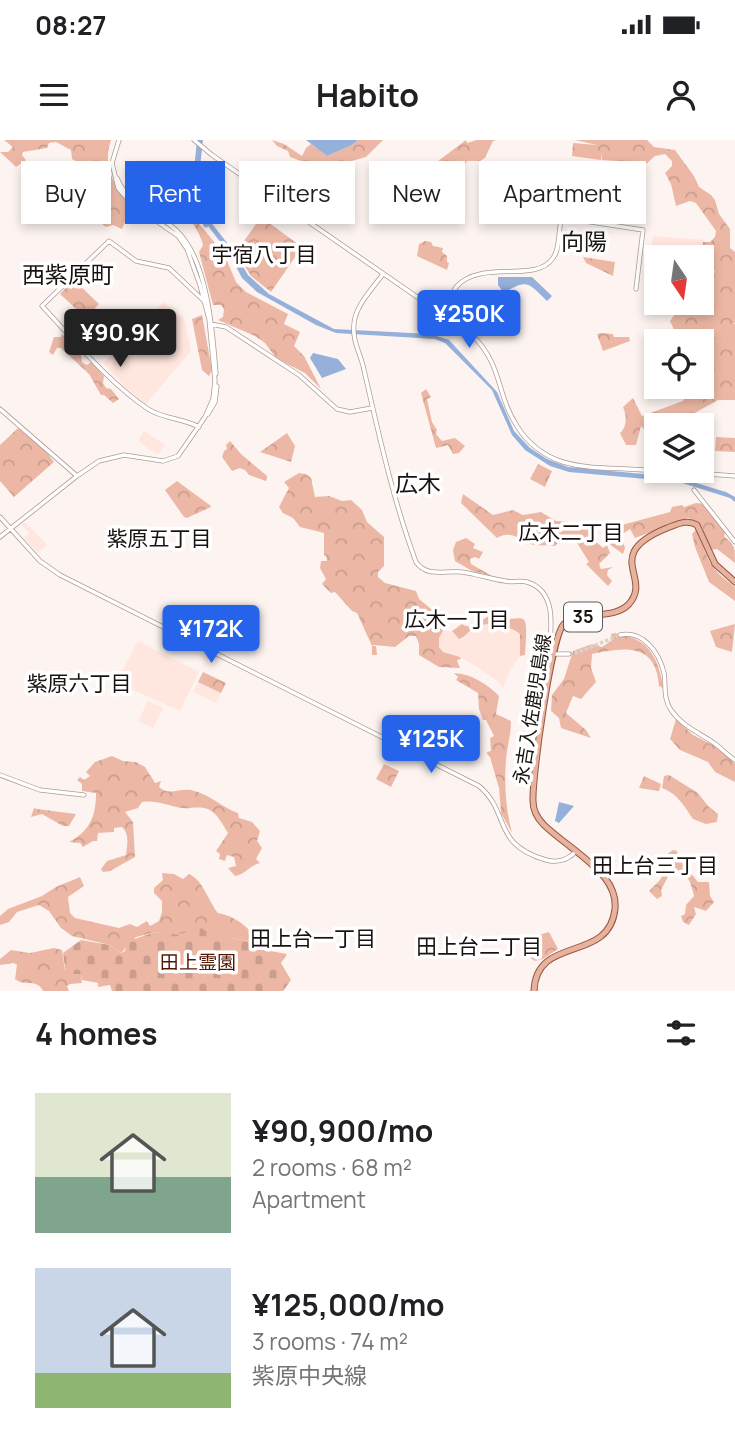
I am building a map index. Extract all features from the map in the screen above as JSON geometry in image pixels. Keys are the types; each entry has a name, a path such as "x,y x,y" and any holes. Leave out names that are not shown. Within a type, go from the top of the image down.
{"main road":[{"name":"永吉入佐鹿児島線","path":"534,991 537,974 545,962 557,954 596,941 605,933 612,921 615,904 610,885 602,875 538,819 533,804 539,744 559,631 566,622 614,612 628,605 634,593 632,556 637,545 646,538 686,522 697,525 715,564 735,582"}],"street":[{"path":"119,140 114,158 118,180 127,196 175,229 188,248 202,285 210,324"},
{"path":"195,141 464,329 483,347 497,372 517,427 528,441 545,454 564,463 590,467 735,476"},
{"path":"444,316 454,290 472,274 535,269 548,264 555,255 561,221 565,218 642,229 636,289"},
{"path":"199,428 190,422 159,415 139,402 42,306 109,241 136,261 169,268 206,302"},
{"path":"383,274 357,311 354,338 401,520 418,566 437,572 462,572 533,584 551,610 549,654 569,654"},
{"path":"0,537 93,464 113,457 132,456 163,461 174,459 185,449 213,406 217,391 210,324 202,285"},
{"path":"194,291 203,292"},
{"path":"210,324 223,325 235,332 299,375 340,411 372,408"},
{"path":"0,409 77,475"},
{"path":"694,490 735,542"},
{"path":"0,517 40,561 60,575 479,786 487,795 511,841 522,851 550,861 569,858 575,852"},
{"path":"620,635 631,634 646,641 663,670 666,699 671,710 694,733 711,741 735,760"},
{"path":"0,775 40,790 84,795"}],"shaded area":[{"path":"653,236 704,240 703,245 652,245"},
{"path":"163,302 184,318 191,351 146,404 127,389 103,363"},
{"path":"144,431 165,445 158,455 138,441"},
{"path":"25,522 47,545 38,553 24,538 29,533 22,525"},
{"path":"488,624 510,627 520,634 520,656 510,670 503,688 479,668 460,657 443,652 439,647 439,638 443,631 452,631 462,639 473,628"},
{"path":"138,641 199,672 180,711 116,682"},
{"path":"198,682 221,693 216,703 193,692"},
{"path":"148,701 163,708 153,728 138,721"}],"green space":[{"path":"4,140 111,140 108,161 76,161 72,159 71,150 56,142 49,143 47,148 23,152 26,160 16,167 0,152 8,152 13,147"},
{"path":"272,140 284,144 302,156 311,144 327,156 358,140 383,140 366,157 352,161 301,161 290,157 288,151 277,146"},
{"path":"466,140 467,143 496,140 485,158 480,161 467,161 465,164 465,161 438,161"},
{"path":"575,140 647,140 654,147 675,150 699,187 715,200 719,214 730,229 730,248 735,252 735,400 718,400 695,413 650,413 684,399 714,399 714,329 674,329 670,321 674,315 714,315 714,245 703,245 703,242 710,242 715,237 716,231 696,203 690,201 676,206 671,184 665,173 672,166 672,161 665,154 655,156 646,164 646,161 602,160 602,153 601,160 572,156 573,143 597,145"},
{"path":"111,176 125,198 125,222 122,229 113,225 106,227 102,224 111,224"},
{"path":"199,224 203,228 225,256 236,282 246,292 288,314 284,324 300,332 294,346 304,356 321,389 305,373 276,358 265,343 255,336 218,320 223,317 224,309 221,305 213,305 199,252 203,245 194,225"},
{"path":"256,224 271,224 302,247 271,292 251,276 236,252"},
{"path":"425,241 443,248 442,252 449,263 447,270 417,256 419,244"},
{"path":"583,257 615,262 613,276 586,263"},
{"path":"73,279 99,304 86,318 60,294"},
{"path":"202,315 212,370 209,376 202,370 192,319"},
{"path":"62,334 81,355 82,362 87,365 91,362 104,376 103,383 106,388 111,389 119,399 113,403 101,395 89,374 61,348 57,348 53,355 49,352 54,337 61,337"},
{"path":"597,334 613,334 614,337 629,337 630,341 603,351"},
{"path":"426,389 431,397 427,399 436,434 442,441 455,438 465,446 459,453 453,454 448,445 436,448 421,393"},
{"path":"633,398 644,415 644,429 641,426 636,445 626,445 620,433 626,421 623,407"},
{"path":"18,428 45,450 54,462 14,497 0,481 0,445"},
{"path":"287,433 295,446 291,462 260,452"},
{"path":"716,437 735,438 735,452 715,451"},
{"path":"230,441 267,476 266,481 249,475 240,468 232,471 222,457"},
{"path":"538,464 552,471 545,487 530,479"},
{"path":"299,473 311,478 315,497 329,496 342,501 351,500 362,510 367,522 384,537 384,566 378,572 378,577 385,583 416,591 419,599 436,613 437,624 443,631 439,638 439,647 443,652 460,657 461,659 457,660 460,668 439,667 419,655 416,636 409,636 395,647 372,646 357,613 335,592 331,593 322,584 326,579 320,568 321,561 327,561 324,555 324,533 300,527 279,507 289,488 284,482"},
{"path":"177,481 211,507 184,517 165,490"},
{"path":"463,494 493,515 513,510 523,515 541,512 556,521 571,522 589,528 593,539 603,548 607,545 610,553 599,564 601,569 613,567 608,570 607,575 612,581 608,586 586,564 589,562 572,535 563,537 555,546 533,545 510,535 497,538 461,503"},
{"path":"705,504 726,530 724,536 734,547 735,563 717,549 711,550 701,525 688,518 635,538 630,529 621,535 625,548 623,554 609,544 618,526 670,512 672,507"},
{"path":"696,530 710,563 735,587 735,601 709,582 695,547 692,534"},
{"path":"466,538 475,544 473,548 483,552 479,559 470,559 471,564 492,576 472,571 455,561 453,550 456,542"},
{"path":"490,615 522,618 525,621 525,655 520,656 520,634 503,626 478,626 459,639 452,631 462,624 473,626"},
{"path":"735,624 732,652 716,647 710,631"},
{"path":"611,634 635,639 648,648 658,667 663,688 659,686 652,661 645,655 626,649 592,654 591,668 596,682 581,699 573,696 566,713 586,730 591,738 561,728 559,718 551,711 552,695 564,679 573,651 592,644 602,647 612,640"},
{"path":"372,646 376,646 377,655 372,655"},
{"path":"203,672 226,683 221,693 198,682"},
{"path":"454,673 473,678 499,696 496,714 511,721 505,779 512,833 501,813 499,788 487,754 491,751 490,738 494,736 486,720 483,720 478,693 456,680 458,677"},
{"path":"676,719 693,735 713,745 735,763 735,782 715,772 708,762 680,750 670,739"},
{"path":"112,756 145,767 155,783 161,781 159,787 162,790 198,792 238,813 239,818 252,822 260,831 257,841 262,848 256,859 260,863 235,876 228,868 236,866 234,857 227,855 225,861 219,859 220,854 216,851 228,833 210,810 142,802 138,808 125,812 133,822 135,857 103,872 101,869 107,861 126,855 127,837 122,827 114,828 114,832 98,833 97,841 83,847 80,843 69,842 87,828 95,809 96,793 82,791 82,784 77,780 90,776 86,772 95,762"},
{"path":"384,764 399,771 391,787 376,779"},
{"path":"669,775 698,793 718,814 717,822 706,824 693,819 676,797 662,788 664,776"},
{"path":"644,776 661,784 659,791 639,788"},
{"path":"34,808 76,814 69,826 63,826 42,814 31,817"},
{"path":"673,850 677,851 679,859 698,882 709,882 710,896 714,902 706,911 694,907 696,914 689,925 683,922 681,916 685,914 686,905 694,896 685,874 671,871 661,890 662,896 657,899 649,891 660,880 666,868 663,857"},
{"path":"162,873 174,874 183,879 189,874 194,877 218,913 242,924 260,943 231,938 217,928 211,934 187,933 174,936 156,932 136,937 121,953 110,945 72,936 61,928 49,911 39,905 17,912 9,922 0,925 0,916 8,909 80,877 84,886 68,897 70,913 75,918 119,928 130,924 137,927 147,921 150,926 159,921 162,912 162,901 154,893 154,888 163,880"},
{"name":"田上霊園","path":"200,927 210,934 217,927 231,938 260,943 259,949 287,954 281,963 291,980 283,991 112,991 110,985 98,987 98,983 82,980 81,974 66,974 63,953 81,940 110,945 121,953 125,951 128,941 156,932 180,935"},
{"path":"549,932 558,949 535,961 529,957 525,939"},
{"path":"54,948 62,950 65,970 81,974 82,983 70,984 67,986 69,991 43,991 37,985 15,979 17,965 14,963 0,965 0,959 11,950 30,953"}],"water":[{"path":"197,140 203,140 201,161 195,161"},
{"path":"306,140 358,140 327,156"},
{"path":"207,224 212,224 248,275 269,294 334,329 430,334 449,340 497,392 514,431 530,448 547,459 568,467 644,474 644,479 569,472 550,466 525,450 512,435 492,390 445,343 435,339 336,333 316,325 257,292 242,278 230,255"},
{"path":"498,277 532,277 552,296 547,301 532,287 523,284 504,293 498,285"},
{"path":"313,353 338,359 346,369 322,378 310,358"},
{"path":"682,483 696,483 726,492 735,497 735,502"},
{"path":"559,802 574,806 559,823 555,821"}],"tunnel":[{"path":"569,654 620,635"}],"district":[{"name":"向陽","path":"584,242"},
{"name":"宇宿八丁目","path":"264,255"},
{"name":"西紫原町","path":"68,275"},
{"name":"広木","path":"418,484"},
{"name":"広木二丁目","path":"571,533"},
{"name":"紫原五丁目","path":"159,539"},
{"name":"広木一丁目","path":"457,620"},
{"name":"紫原六丁目","path":"79,684"},
{"name":"田上台三丁目","path":"655,866"},
{"name":"田上台一丁目","path":"313,939"},
{"name":"田上台二丁目","path":"479,947"}]}
